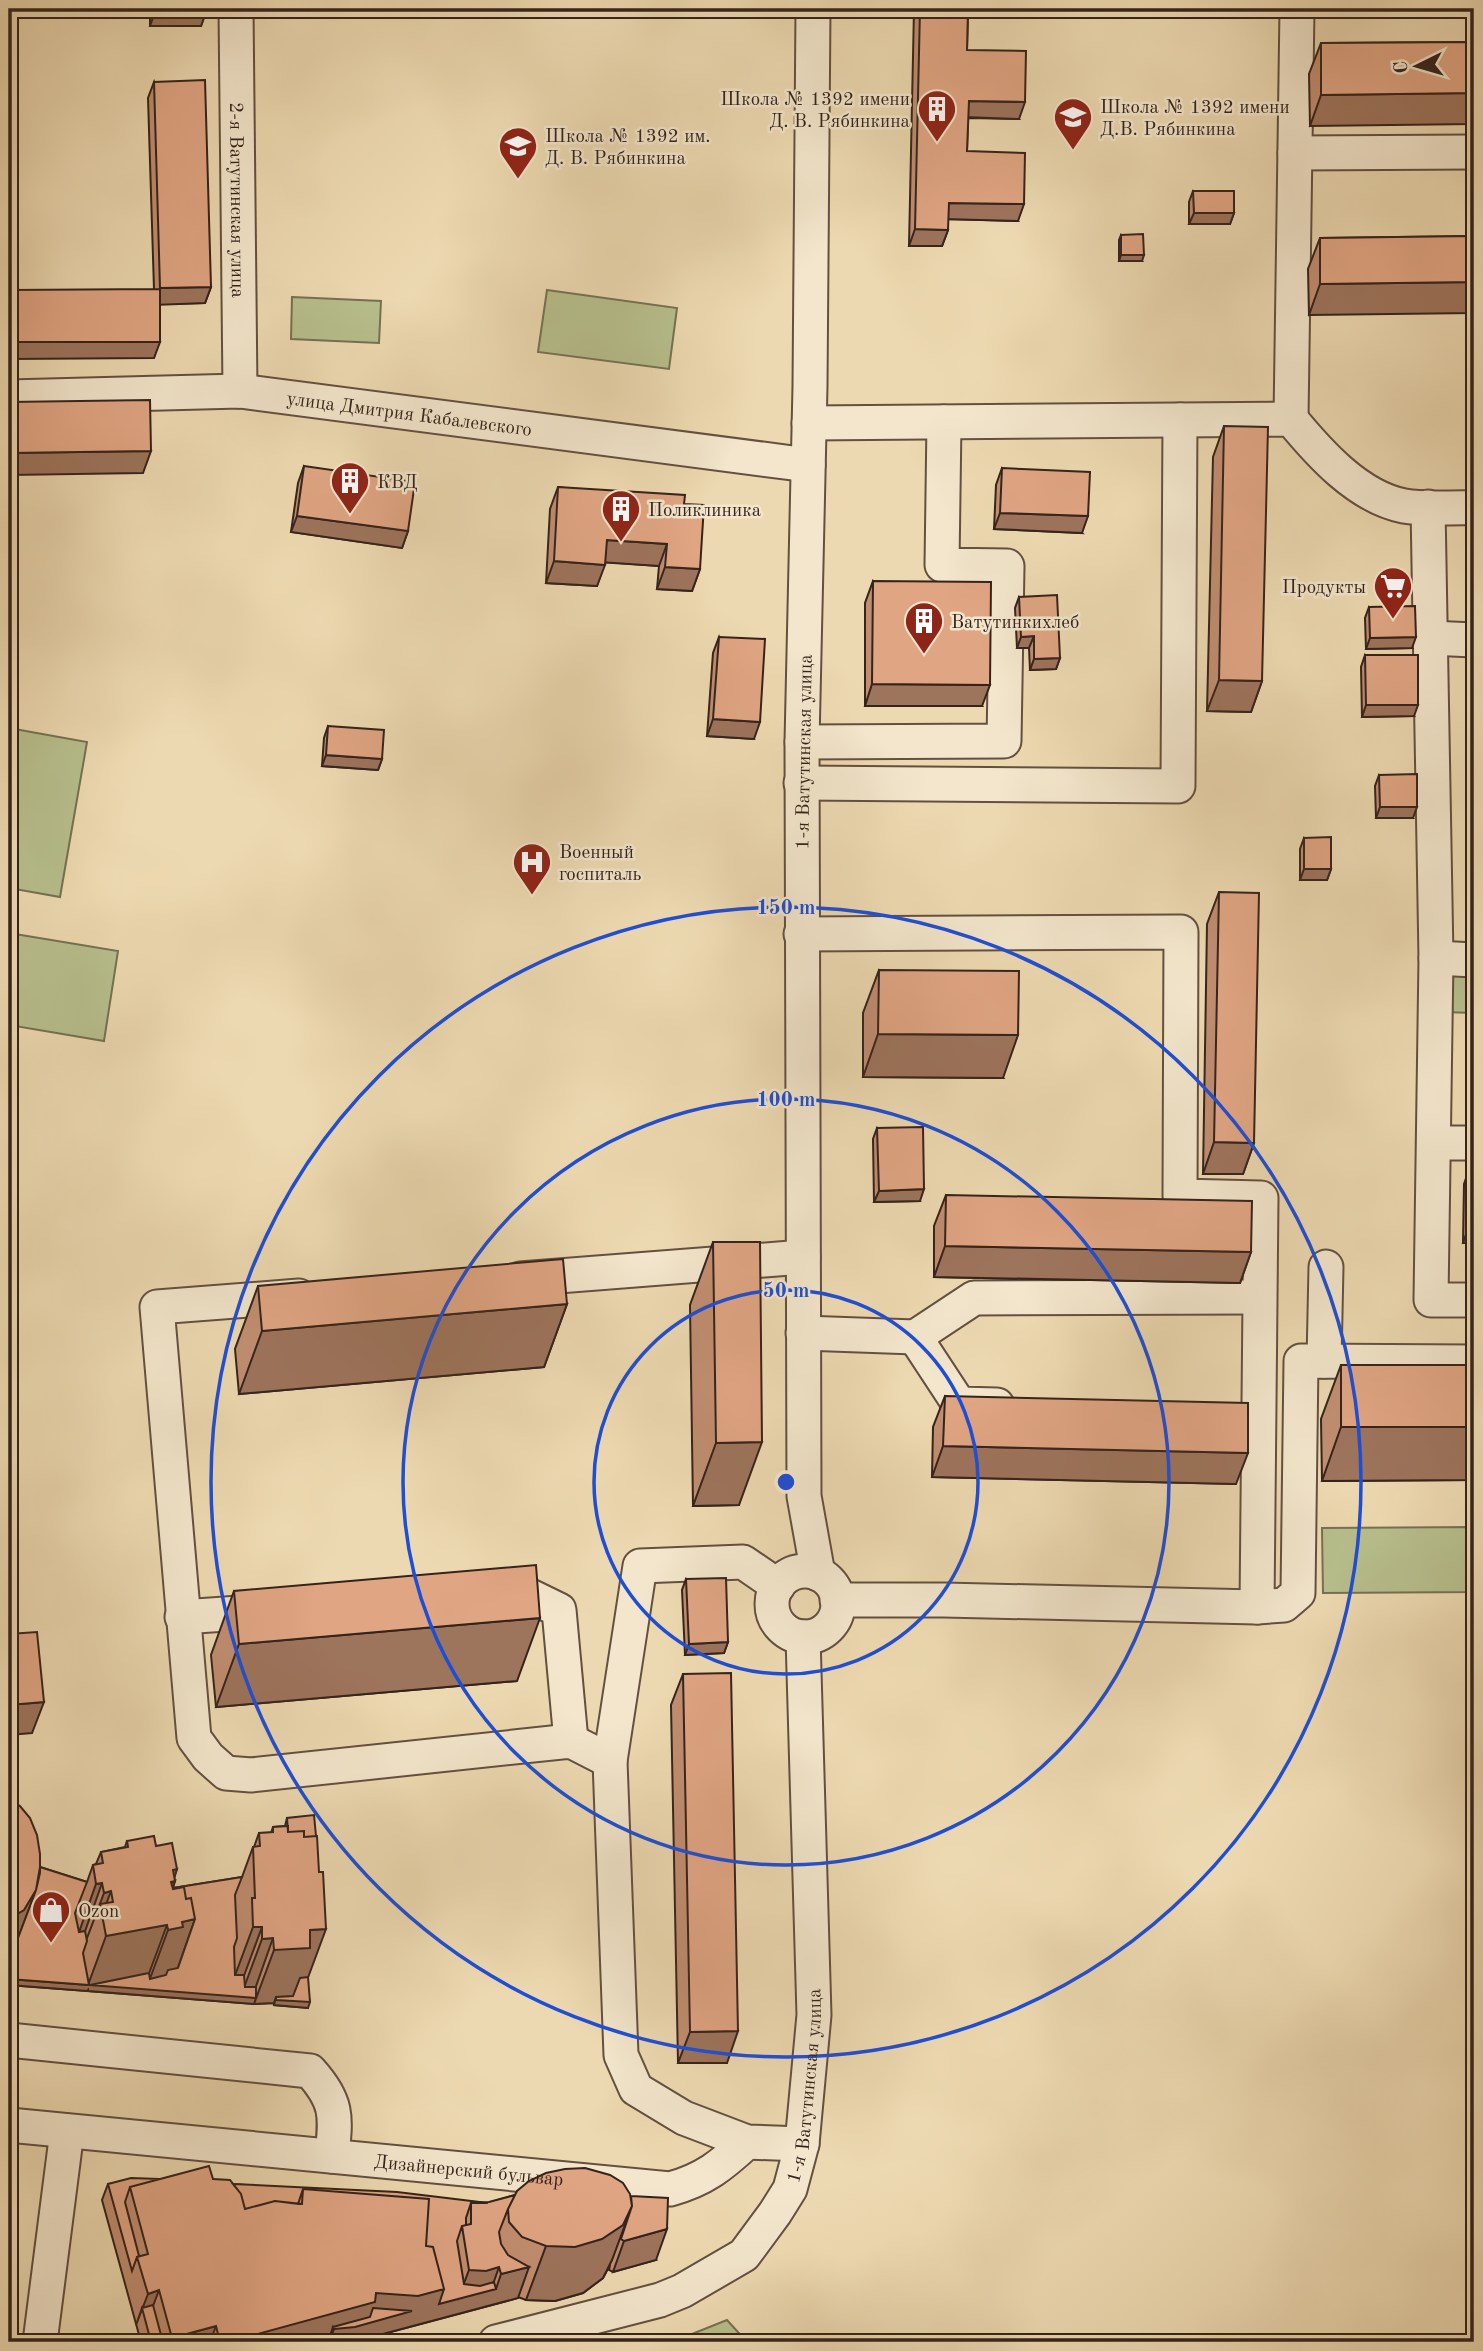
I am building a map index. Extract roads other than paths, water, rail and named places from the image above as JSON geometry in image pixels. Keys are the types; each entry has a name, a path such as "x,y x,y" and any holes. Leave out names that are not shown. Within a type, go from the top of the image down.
{"street":[{"name":"2-я Ватутинская улица","path":"236,9 240,391"},
{"name":"1-я Ватутинская улица","path":"813,9 801,934 804,1496 818,1574"},
{"path":"1297,9 1295,153 1307,244 1291,419 1321,455 1351,480 1379,496 1404,506 1474,508"},
{"path":"1295,153 1474,152"},
{"name":"улица Дмитрия Кабалевского","path":"9,397 240,391 808,466"},
{"path":"809,423 1291,419"},
{"path":"802,783 1178,786 1180,420"},
{"path":"802,742 1004,741 1007,566 942,565 944,422"},
{"path":"1428,507 1436,958 1431,1300 1474,1300"},
{"path":"1430,638 1474,640"},
{"path":"801,934 1181,932 1180,1196 1261,1198 1259,1297 1245,1410 1257,1607"},
{"path":"1436,958 1474,960"},
{"path":"1434,1143 1474,1143"},
{"path":"486,1281 803,1257"},
{"path":"1324,1361 1326,1267"},
{"path":"334,1293 157,1307 194,1738 208,1757 226,1773 251,1776 571,1741 610,1761"},
{"path":"803,1333 915,1337 974,1298 1259,1297"},
{"path":"915,1337 959,1404 1027,1405"},
{"path":"837,1600 1257,1607 1284,1605 1298,1593 1300,1361 1474,1362"},
{"name":"1-я Ватутинская улица","path":"781,1582 804,1496"},
{"path":"781,1582 743,1562 640,1566 610,1761 621,2055 636,2089 684,2118 747,2141 802,2144"},
{"path":"796,1573 818,1574 828,1580 834,1590 837,1612 825,1631 803,1637 792,1634 782,1628 776,1619 772,1608 773,1597 781,1582 796,1573"},
{"path":"466,1596 520,1591 559,1610 571,1741"},
{"path":"182,1617 304,1608"},
{"name":"1-я Ватутинская улица","path":"496,2342 660,2300 681,2291 744,2255 790,2189 802,2144 814,2015 803,1637"},
{"path":"9,2040 310,2071 327,2090 335,2121 332,2157"},
{"name":"Дизайнерский бульвар","path":"9,2125 670,2189 694,2183 721,2166 747,2141"},
{"path":"40,2342 67,2131"}],"place":[{"name":"Школа № 1392 имени Д. В. Рябинкина","path":"937,143"},
{"name":"Школа № 1392 имени Д.В. Рябинкина","path":"1073,151"},
{"name":"Школа № 1392 им. Д. В. Рябинкина","path":"518,180"},
{"name":"КВД","path":"350,515"},
{"name":"Поликлиника","path":"621,543"},
{"name":"Продукты","path":"1393,620"},
{"name":"Ватутинкихлеб","path":"924,655"},
{"name":"Военный госпиталь","path":"532,896"},
{"name":"Ozon","path":"51,1944"}]}
